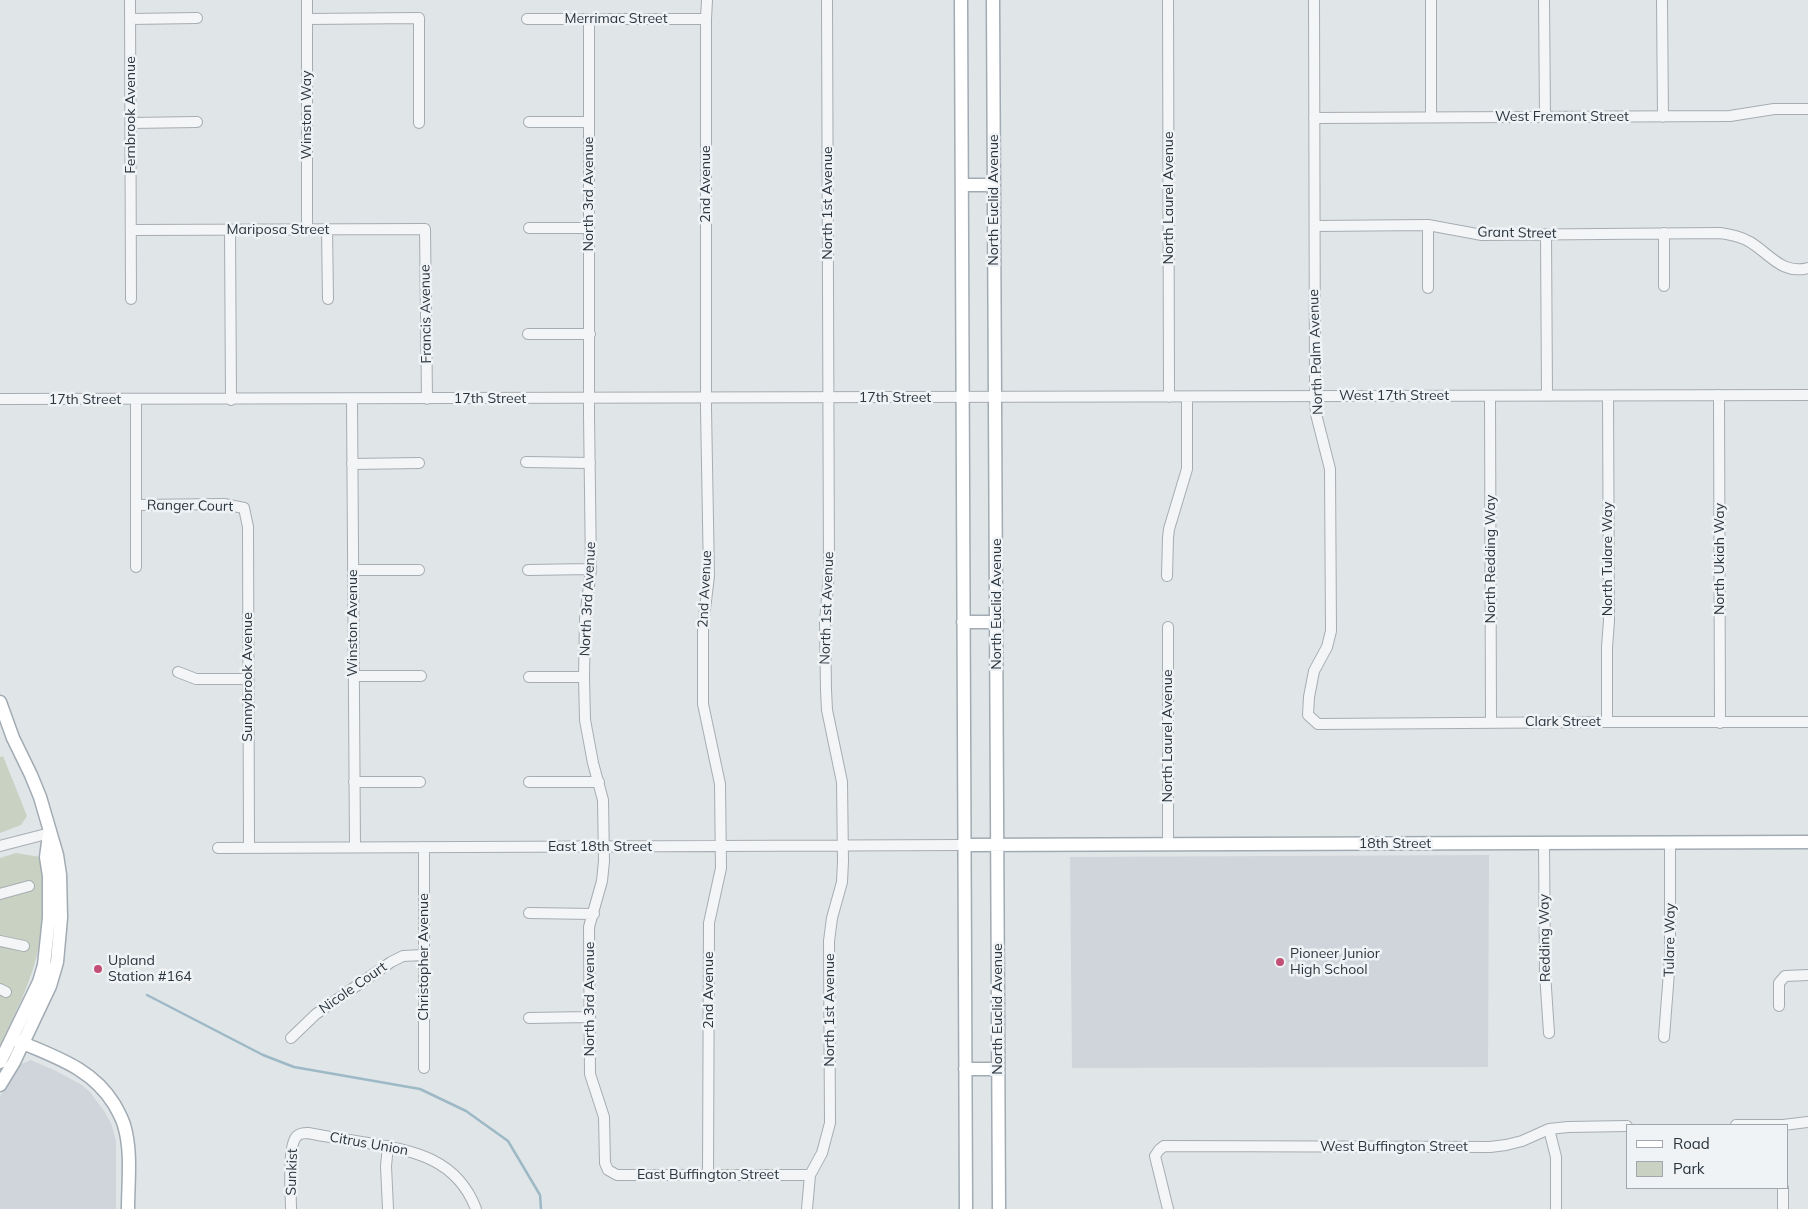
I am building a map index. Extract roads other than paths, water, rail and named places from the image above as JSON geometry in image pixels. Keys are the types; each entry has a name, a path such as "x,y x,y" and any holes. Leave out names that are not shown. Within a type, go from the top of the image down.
{"main road":[{"path":"961,0 966,1209"},
{"name":"North Euclid Avenue","path":"993,0 999,1209"},
{"path":"963,185 994,185"},
{"path":"963,622 997,622"},
{"path":"0,702 13,738 37,790 57,855 60,875 60,937 57,962 50,986 18,1041 0,1085"},
{"name":"18th Street","path":"981,845 1808,842"},
{"name":"East 18th Street","path":"964,845 981,845"},
{"path":"0,1062 18,1041"},
{"path":"18,1041 72,1065 92,1077 108,1095 124,1124 127,1140 128,1209"},
{"path":"965,1069 998,1069"}],"street":[{"name":"Fernbrook Avenue","path":"130,0 131,299"},
{"name":"Winston Way","path":"307,0 307,230"},
{"name":"2nd Avenue","path":"707,0 706,399 709,576 702,625 703,704 720,784 721,846 721,868 709,923 708,1174"},
{"name":"North 1st Avenue","path":"807,1209 810,1175 822,1153 830,1123 829,941 832,918 842,882 843,846 842,782 827,710 826,690 825,622 829,573 827,0"},
{"name":"North Laurel Avenue","path":"1168,0 1169,396"},
{"name":"North Palm Avenue","path":"1314,0 1315,396 1316,414 1330,469 1331,631 1327,647 1314,671 1308,707 1308,715 1318,724"},
{"path":"1431,0 1431,117"},
{"path":"1544,0 1545,116"},
{"path":"1662,0 1663,117"},
{"path":"130,19 196,18"},
{"path":"307,19 418,18 418,123"},
{"name":"Merrimac Street","path":"527,18 589,20 706,19"},
{"name":"North 3rd Avenue","path":"589,20 592,569 586,619 584,677 585,720 593,763 604,800 602,881 589,927 590,1074 604,1117 605,1163 608,1170"},
{"name":"West Fremont Street","path":"1314,118 1730,116 1774,109 1808,109"},
{"path":"131,123 197,122"},
{"path":"529,122 589,122"},
{"path":"1428,225 1428,288"},
{"name":"Grant Street","path":"1315,226 1428,225 1482,234 1720,233 1739,236 1752,243 1775,263 1788,269 1802,270 1808,268"},
{"path":"529,228 590,228"},
{"name":"Mariposa Street","path":"131,230 425,229"},
{"name":"Francis Avenue","path":"425,229 427,399"},
{"path":"230,230 231,400"},
{"path":"327,230 328,299"},
{"path":"1664,233 1664,286"},
{"path":"1546,234 1547,396"},
{"path":"528,334 590,334"},
{"name":"North Ukiah Way","path":"1719,395 1720,723"},
{"name":"West 17th Street","path":"980,398 1808,395"},
{"path":"1167,576 1169,529 1188,469 1187,396"},
{"name":"North Redding Way","path":"1490,396 1491,722"},
{"name":"North Tulare Way","path":"1607,722 1607,646 1609,621 1608,396"},
{"name":"17th Street","path":"0,399 980,398"},
{"path":"136,400 136,567"},
{"name":"Winston Avenue","path":"352,400 355,847"},
{"path":"526,462 590,463"},
{"path":"352,464 419,463"},
{"name":"Ranger Court","path":"136,505 224,504 244,508"},
{"name":"Sunnybrook Avenue","path":"244,508 248,528 249,848"},
{"path":"528,570 592,569"},
{"path":"353,570 419,570"},
{"name":"North Laurel Avenue","path":"1168,627 1168,844"},
{"path":"178,672 196,679 248,678"},
{"path":"354,676 421,676"},
{"path":"529,677 584,677"},
{"name":"Clark Street","path":"1318,724 1808,722"},
{"path":"354,782 420,782"},
{"path":"529,782 599,782"},
{"path":"0,846 50,833"},
{"name":"Redding Way","path":"1544,843 1545,973 1549,1032"},
{"name":"Tulare Way","path":"1664,1037 1670,959 1670,843"},
{"name":"East 18th Street","path":"218,848 964,845"},
{"name":"Christopher Avenue","path":"424,847 424,1068"},
{"path":"0,894 29,886"},
{"path":"529,913 594,914"},
{"path":"0,941 24,946"},
{"name":"Nicole Court","path":"291,1038 316,1014 391,962 403,956 423,955"},
{"path":"1779,1006 1779,983 1784,976 1808,975"},
{"path":"529,1018 590,1017"},
{"path":"1788,1124 1808,1122"},
{"name":"West Buffington Street","path":"1168,1209 1155,1156 1164,1146 1490,1147 1522,1141 1549,1129 1626,1126"},
{"path":"1549,1129 1556,1157 1556,1209"},
{"name":"Citrus Union","path":"297,1136 308,1133 404,1149 423,1155 438,1162 450,1171 460,1182 476,1209"},
{"name":"Sunkist","path":"291,1209 291,1147 297,1136"},
{"path":"388,1146 386,1181 388,1209"},
{"name":"East Buffington Street","path":"608,1170 617,1175 810,1175"},
{"path":"1783,1189 1783,1209"}],"waterway":[{"path":"147,995 263,1055 294,1067 420,1089 466,1111 508,1141 540,1195 541,1209"}],"place":[{"name":"Pioneer Junior High School","path":"1280,962"},
{"name":"Upland Station #164","path":"98,969"}]}
